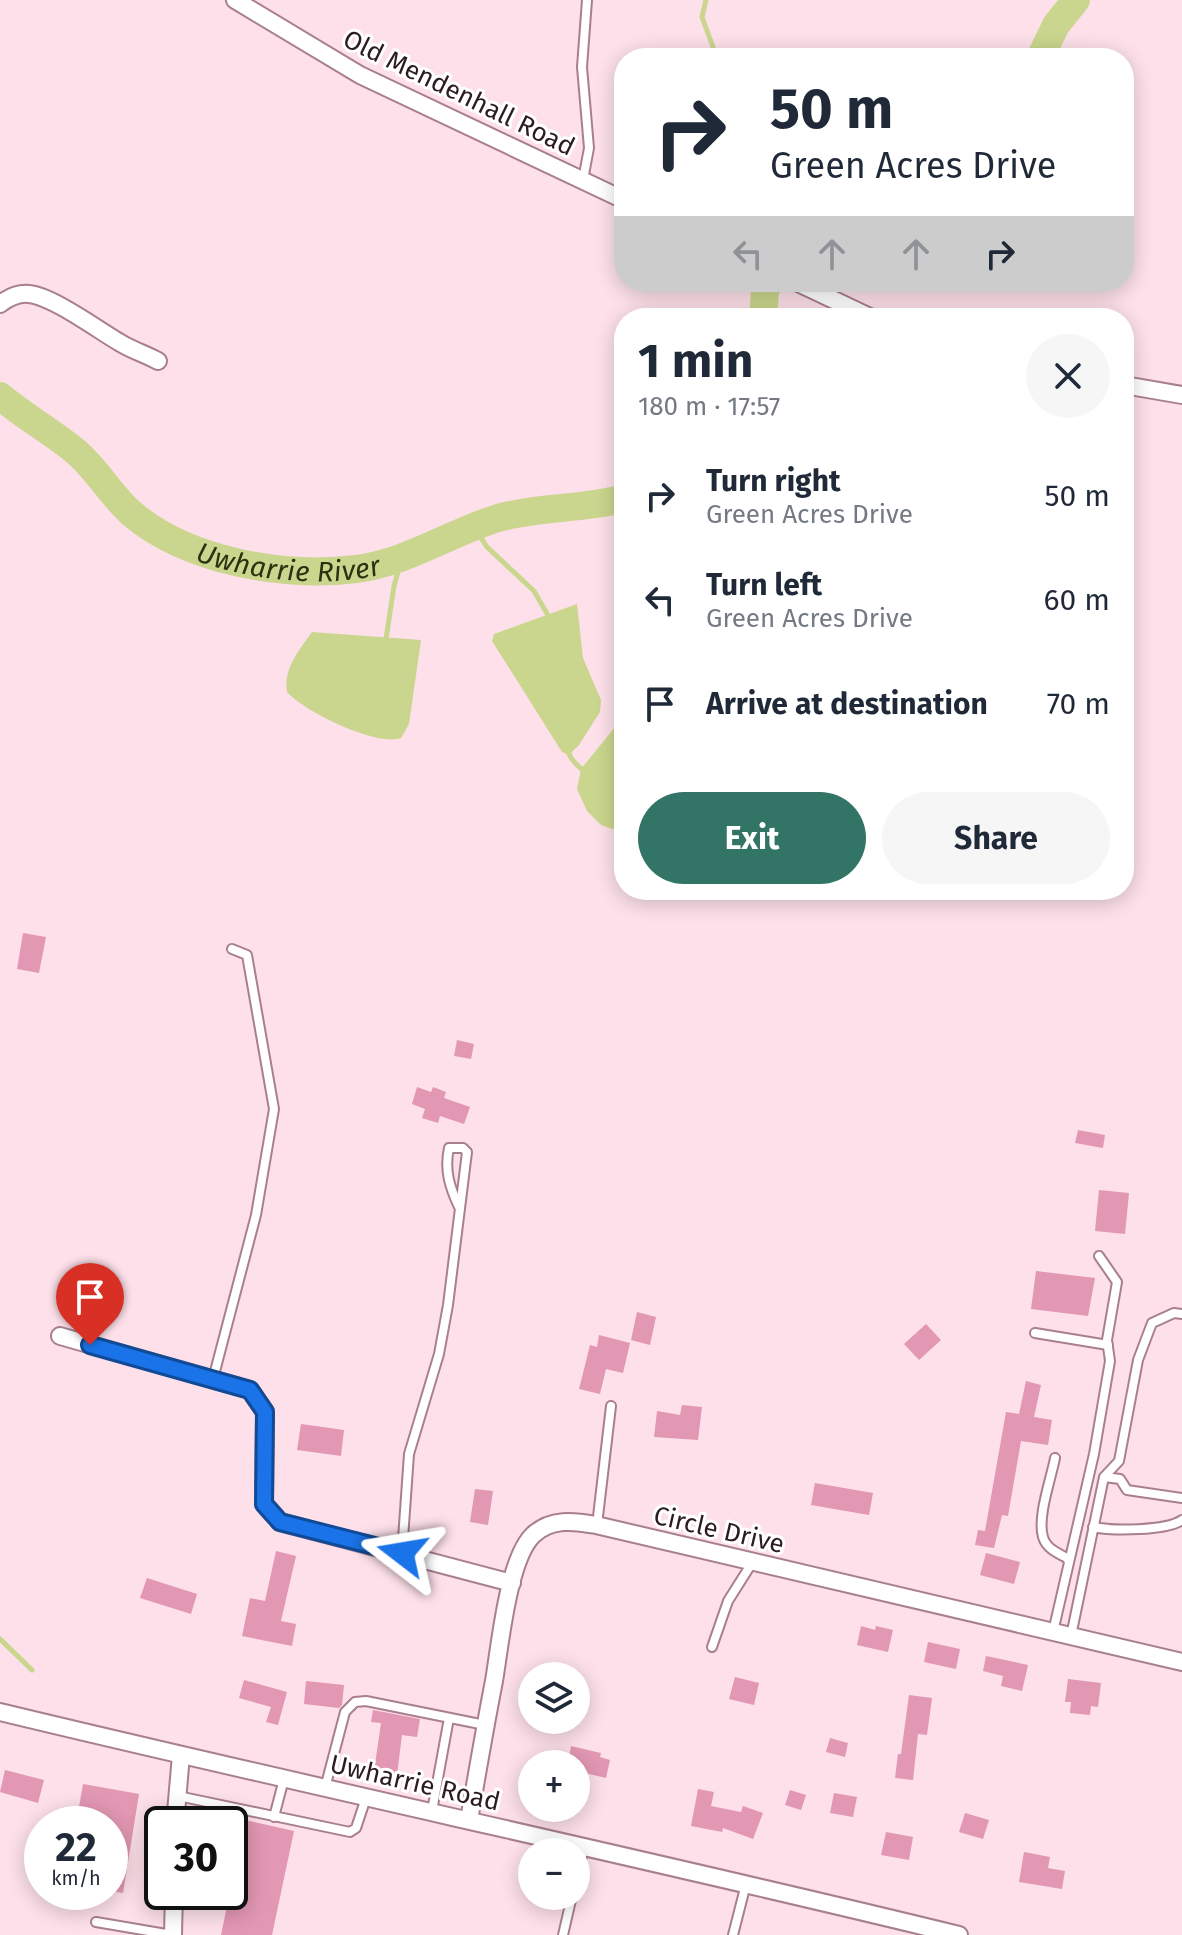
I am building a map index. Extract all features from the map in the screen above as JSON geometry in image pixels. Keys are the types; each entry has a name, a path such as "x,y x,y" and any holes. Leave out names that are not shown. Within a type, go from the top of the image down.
{"street":[{"name":"Old Mendenhall Road","path":"235,0 360,75 614,195"},
{"path":"817,292 851,308"},
{"path":"0,304 15,296 29,294 42,298 158,361"},
{"path":"1134,387 1182,395"},
{"path":"60,1336 250,1390 265,1412 264,1504 280,1522 512,1583"},
{"name":"Circle Drive","path":"469,1820 512,1583 526,1544 552,1523 573,1521 596,1525 1182,1662"},
{"name":"Uwharrie Road","path":"0,1712 546,1838"},
{"path":"176,1806 181,1755"},
{"name":"Uwharrie Road","path":"590,1848 959,1935"},
{"path":"173,1935 174,1910"}],"lane":[{"path":"583,180 589,148 582,67 587,0"},
{"path":"212,1380 256,1215 274,1109 247,955 232,949"},
{"path":"402,1553 409,1454 439,1354 448,1305 467,1152 457,1147 449,1148 447,1160 450,1187 459,1207"},
{"path":"1053,1633 1094,1454 1110,1361 1108,1345 1117,1282 1099,1256"},
{"path":"1071,1637 1104,1477 1119,1461 1138,1360 1152,1323 1174,1313 1182,1314"},
{"path":"1035,1333 1108,1345"},
{"path":"596,1525 611,1406"},
{"path":"1055,1458 1042,1519 1043,1539 1052,1551 1067,1558 1069,1563"},
{"path":"1104,1477 1120,1479 1127,1490 1182,1498"},
{"path":"1093,1527 1108,1530 1141,1528 1176,1524 1182,1520"},
{"path":"712,1647 728,1601 752,1563"},
{"path":"325,1788 345,1712 355,1702 366,1701 486,1725"},
{"path":"432,1811 449,1718"},
{"path":"274,1817 284,1779"},
{"path":"177,1796 350,1832 356,1828 367,1797"},
{"path":"733,1935 746,1883"},
{"path":"563,1935 569,1910"},
{"path":"96,1922 173,1935"}],"shaded area":[{"path":"577,604 583,658 601,700 600,712 569,755 562,752 492,641 494,634"},
{"path":"312,632 421,640 409,724 401,738 359,733 309,709 287,692 287,675 297,653"},
{"path":"614,728 614,830 601,825 587,811 577,789 581,769"}],"building":[{"path":"23,933 46,937 39,973 17,969"},
{"path":"457,1040 474,1044 471,1059 454,1056"},
{"path":"417,1087 431,1092 433,1087 446,1092 444,1098 470,1107 464,1124 440,1116 438,1123 422,1118 425,1109 412,1104"},
{"path":"1078,1130 1105,1135 1103,1148 1075,1143"},
{"path":"1099,1190 1129,1193 1125,1234 1095,1231"},
{"path":"1036,1271 1095,1278 1088,1316 1031,1309"},
{"path":"637,1312 656,1317 650,1345 631,1340"},
{"path":"926,1324 941,1340 919,1360 904,1344"},
{"path":"599,1335 630,1343 623,1373 606,1369 600,1394 579,1389 590,1345 597,1347"},
{"path":"1026,1381 1041,1385 1034,1417 1052,1420 1048,1445 1021,1441 1008,1516 1002,1515 994,1548 975,1545 978,1530 985,1531 1006,1412 1019,1414"},
{"path":"682,1405 702,1407 698,1440 654,1437 657,1411 680,1415"},
{"path":"301,1424 344,1430 341,1456 297,1450"},
{"path":"815,1483 873,1493 869,1515 811,1505"},
{"path":"475,1489 493,1491 488,1525 470,1522"},
{"path":"276,1551 296,1556 281,1621 296,1624 292,1646 242,1636 250,1598 265,1601"},
{"path":"986,1553 1020,1562 1014,1584 980,1575"},
{"path":"147,1578 197,1594 191,1614 140,1598"},
{"path":"861,1626 893,1630 888,1652 857,1645"},
{"path":"928,1642 960,1649 956,1669 924,1662"},
{"path":"986,1656 1028,1665 1022,1691 1001,1686 1003,1676 983,1671"},
{"path":"735,1677 759,1683 754,1705 729,1699"},
{"path":"1068,1679 1101,1683 1098,1707 1091,1706 1090,1715 1070,1713 1071,1702 1065,1702"},
{"path":"244,1680 287,1692 278,1725 266,1722 271,1707 239,1698"},
{"path":"306,1681 344,1685 342,1705 339,1708 304,1704"},
{"path":"909,1695 932,1698 927,1735 918,1734 913,1780 895,1778"},
{"path":"373,1710 420,1719 417,1737 402,1735 397,1775 374,1771 381,1723 371,1722"},
{"path":"830,1738 848,1743 845,1757 826,1752"},
{"path":"590,1750 601,1753 600,1757 610,1760 606,1778 590,1774"},
{"path":"5,1770 44,1780 38,1803 0,1792"},
{"path":"83,1784 139,1794 128,1862 128,1806 79,1806"},
{"path":"698,1789 714,1792 711,1806 741,1812 743,1806 763,1813 753,1839 723,1828 722,1832 691,1826"},
{"path":"790,1790 806,1795 801,1810 785,1805"},
{"path":"834,1793 857,1797 853,1817 830,1813"},
{"path":"965,1813 989,1820 983,1839 959,1832"},
{"path":"248,1821 294,1831 272,1935 221,1935 226,1910 248,1910"},
{"path":"886,1832 913,1837 909,1860 881,1855"},
{"path":"1024,1852 1050,1857 1048,1868 1065,1871 1062,1889 1019,1882"}],"waterway":[{"path":"706,0 702,17 713,48"},
{"name":"Uwharrie River","path":"1045,48 1056,25 1076,0"},
{"name":"Uwharrie River","path":"764,308 765,292"},
{"name":"Uwharrie River","path":"0,396 74,450 123,506 154,530 208,554 267,568 328,571 374,566 498,518 614,500"},
{"path":"474,527 487,547 534,591 549,617"},
{"path":"386,639 394,586 402,558"},
{"path":"568,750 586,772"},
{"path":"0,1639 32,1670"}],"route":[{"path":"90,1345 250,1390 265,1412 264,1504 280,1522 402,1553"}]}
